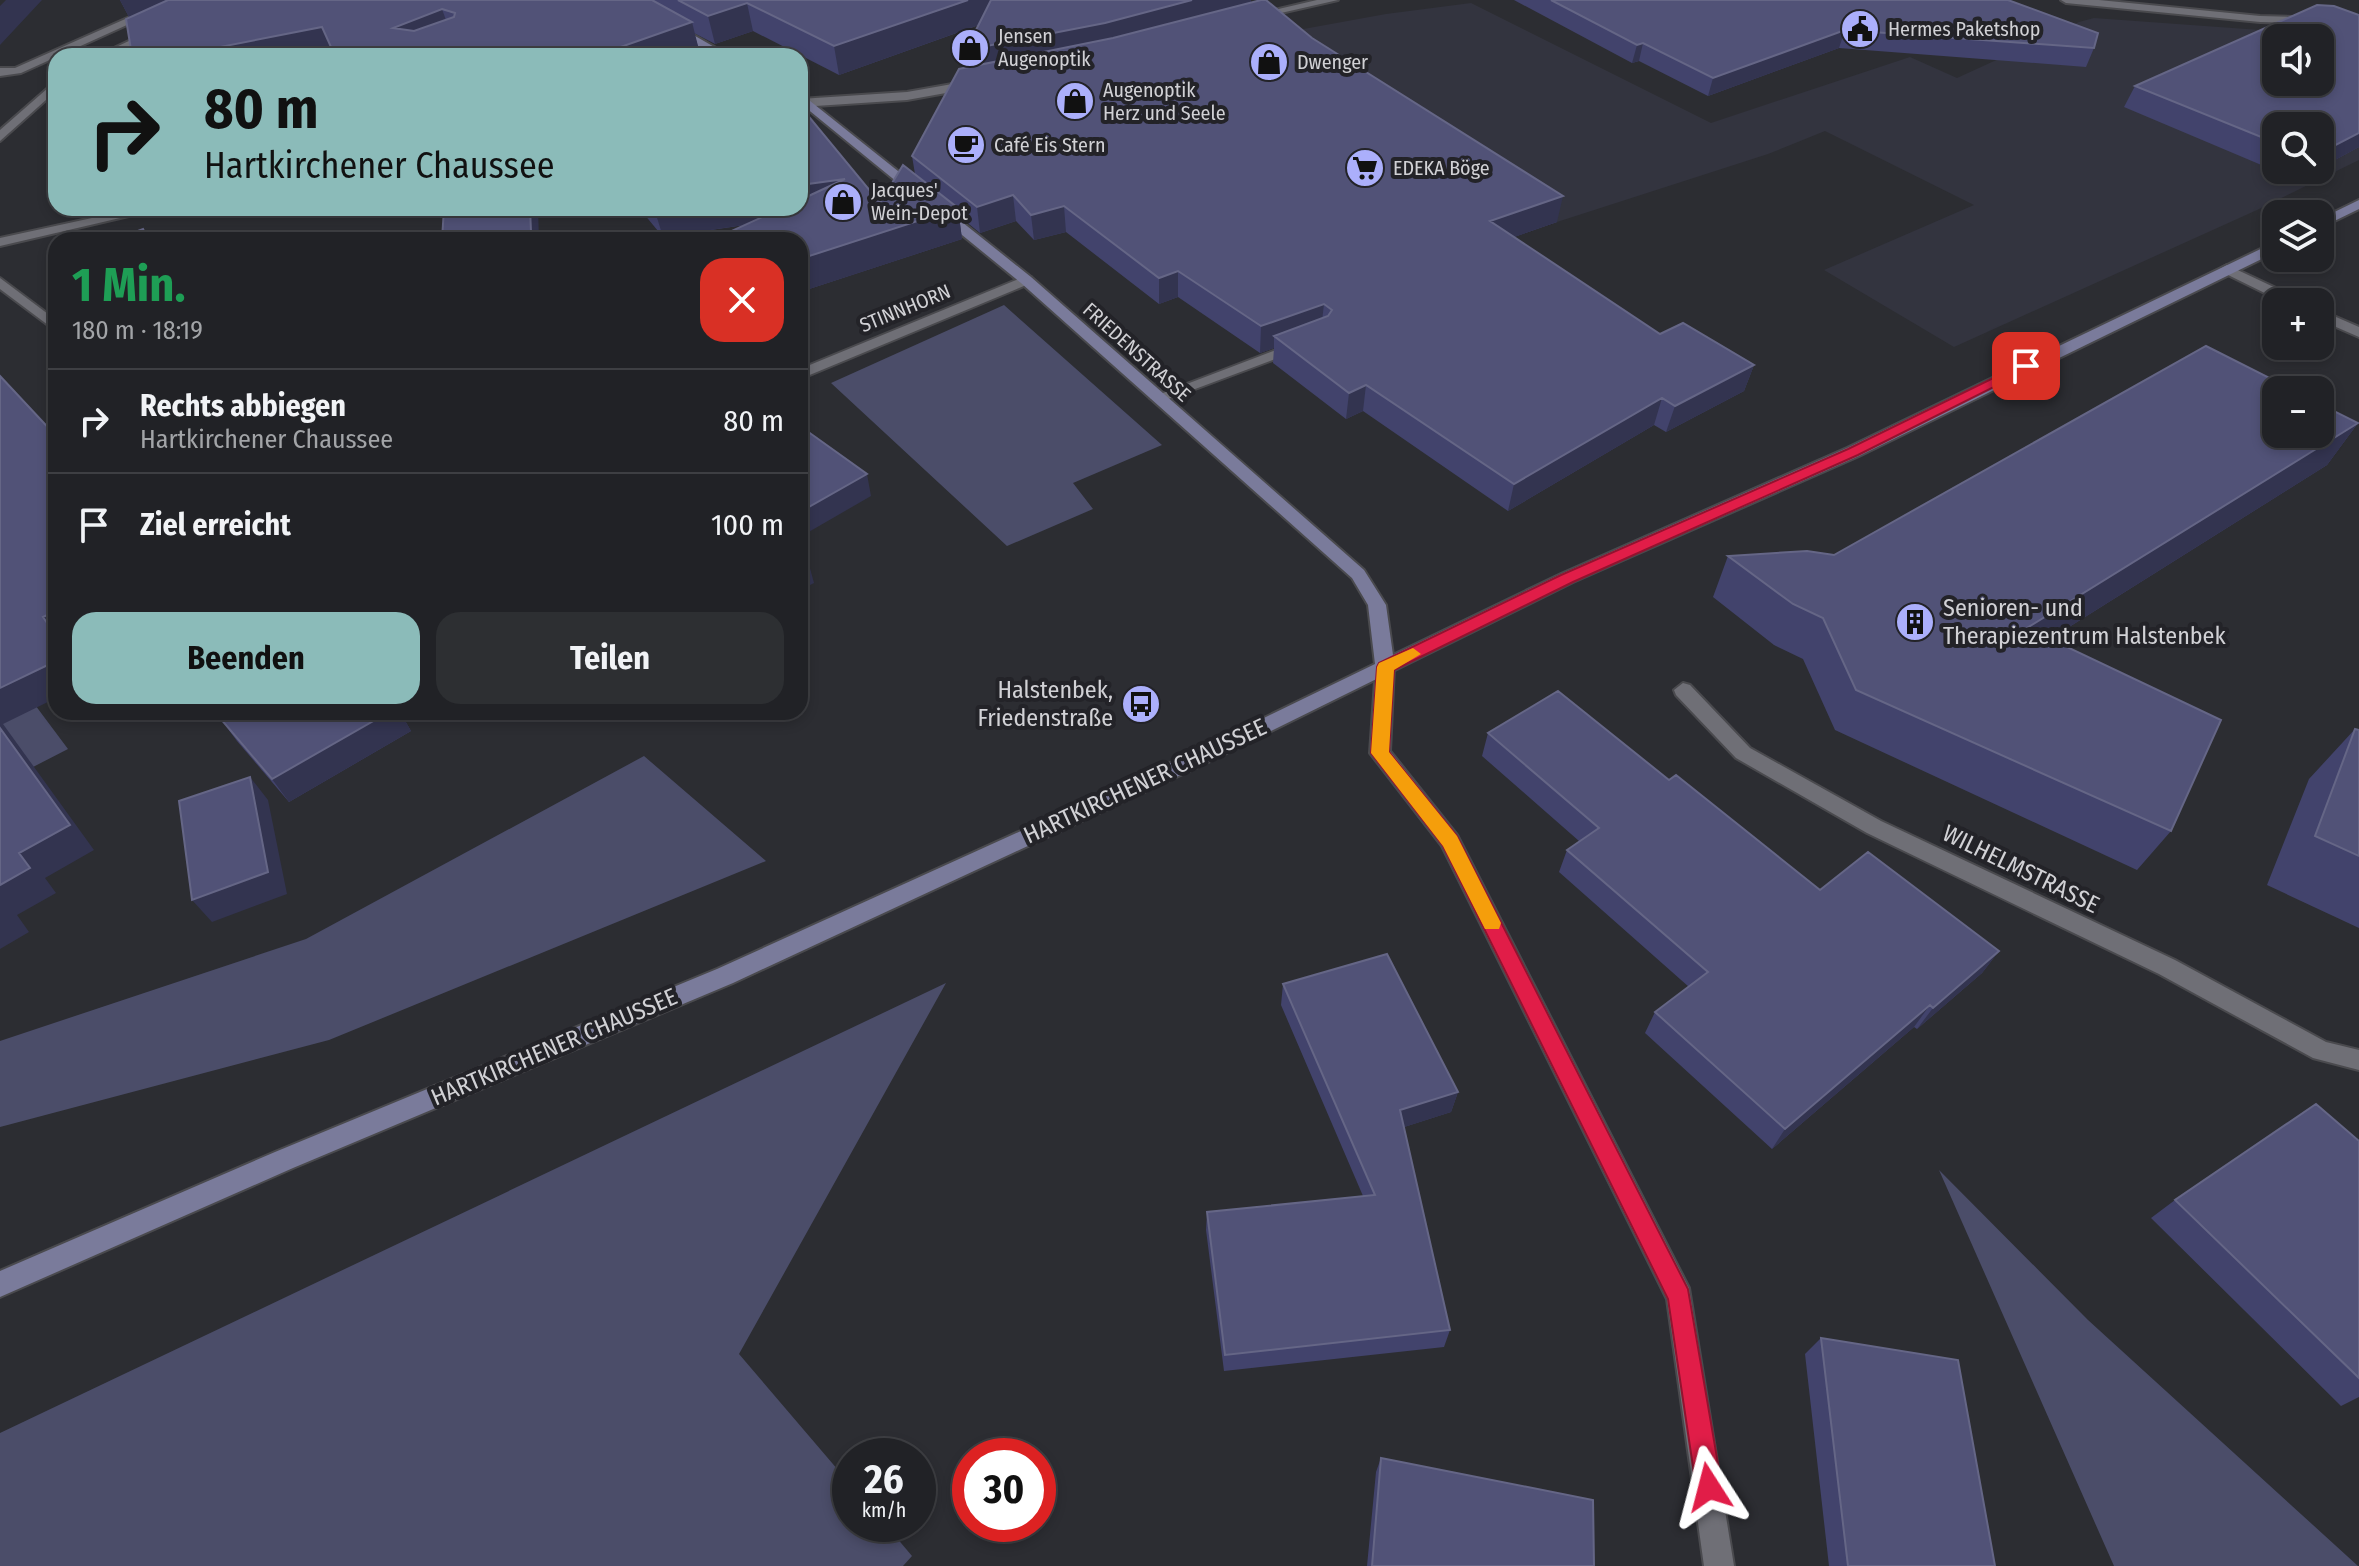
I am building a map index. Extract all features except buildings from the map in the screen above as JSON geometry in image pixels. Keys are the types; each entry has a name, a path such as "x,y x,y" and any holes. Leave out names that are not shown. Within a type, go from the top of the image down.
{"main road":[{"path":"660,21 709,48"},
{"name":"FRIEDENSTRASSE","path":"808,105 1026,280 1358,574 1377,605 1385,667"},
{"path":"2334,217 2359,204"},
{"name":"HARTKIRCHENER CHAUSSEE","path":"0,1284 284,1160 725,976 1195,760 1567,578 1853,452 2262,253"}],"street":[{"path":"69,48 177,0"},
{"path":"1241,20 1333,0"},
{"path":"2066,0 2260,19 2359,22"},
{"path":"121,48 173,25"},
{"path":"0,72 17,71 48,57"},
{"path":"808,101 907,96 983,83"},
{"path":"0,137 48,92"},
{"path":"0,242 119,216"},
{"path":"2227,269 2266,288"},
{"name":"STINNHORN","path":"808,370 1026,280"},
{"path":"0,282 48,321"},
{"path":"2334,321 2359,333"},
{"path":"1158,398 1306,342"},
{"path":"1385,667 1380,753 1450,841 1680,1297 1719,1566"},
{"name":"WILHELMSTRASSE","path":"1683,690 1743,753 1874,827 2167,967 2321,1051 2359,1060"}],"shaded area":[{"path":"1471,3 1711,123 1910,57 1957,78 2094,18 2262,30 2262,96 2334,96 2334,35 2359,37 2359,160 2334,172 2334,112 2262,112 2262,184 2310,184 2277,200 2262,200 2262,208 2257,210 1954,347 1824,270 1974,205 1825,131 1768,154 1399,277 1298,30"},
{"path":"1004,305 1162,445 1073,483 1093,509 1007,546 831,383"},
{"path":"0,658 68,749 0,784"},
{"path":"644,756 766,861 329,1040 0,1127 0,1041 306,939"},
{"path":"946,983 739,1354 832,1463 832,1542 900,1542 912,1556 903,1566 0,1566 0,1433"},
{"path":"1939,1170 2088,1320 2358,1566 2114,1566"}],"slow traffic":[{"path":"1413,654 1385,667 1380,753 1450,841 1492,923"}],"place":[{"name":"Hermes Paketshop","path":"1860,29"},
{"name":"Jensen Augenoptik","path":"970,48"},
{"name":"Dwenger","path":"1269,62"},
{"name":"Augenoptik Herz und Seele","path":"1075,101"},
{"name":"Café Eis Stern","path":"966,145"},
{"name":"EDEKA Böge","path":"1365,168"},
{"name":"Jacques' Wein-Depot","path":"843,202"},
{"name":"Senioren- und Therapiezentrum Halstenbek","path":"1915,622"},
{"name":"Halstenbek, Friedenstraße","path":"1141,704"}],"route":[{"path":"1709,1487 1680,1297 1450,841 1380,753 1385,667 1567,578 1853,452 2026,366"}]}
